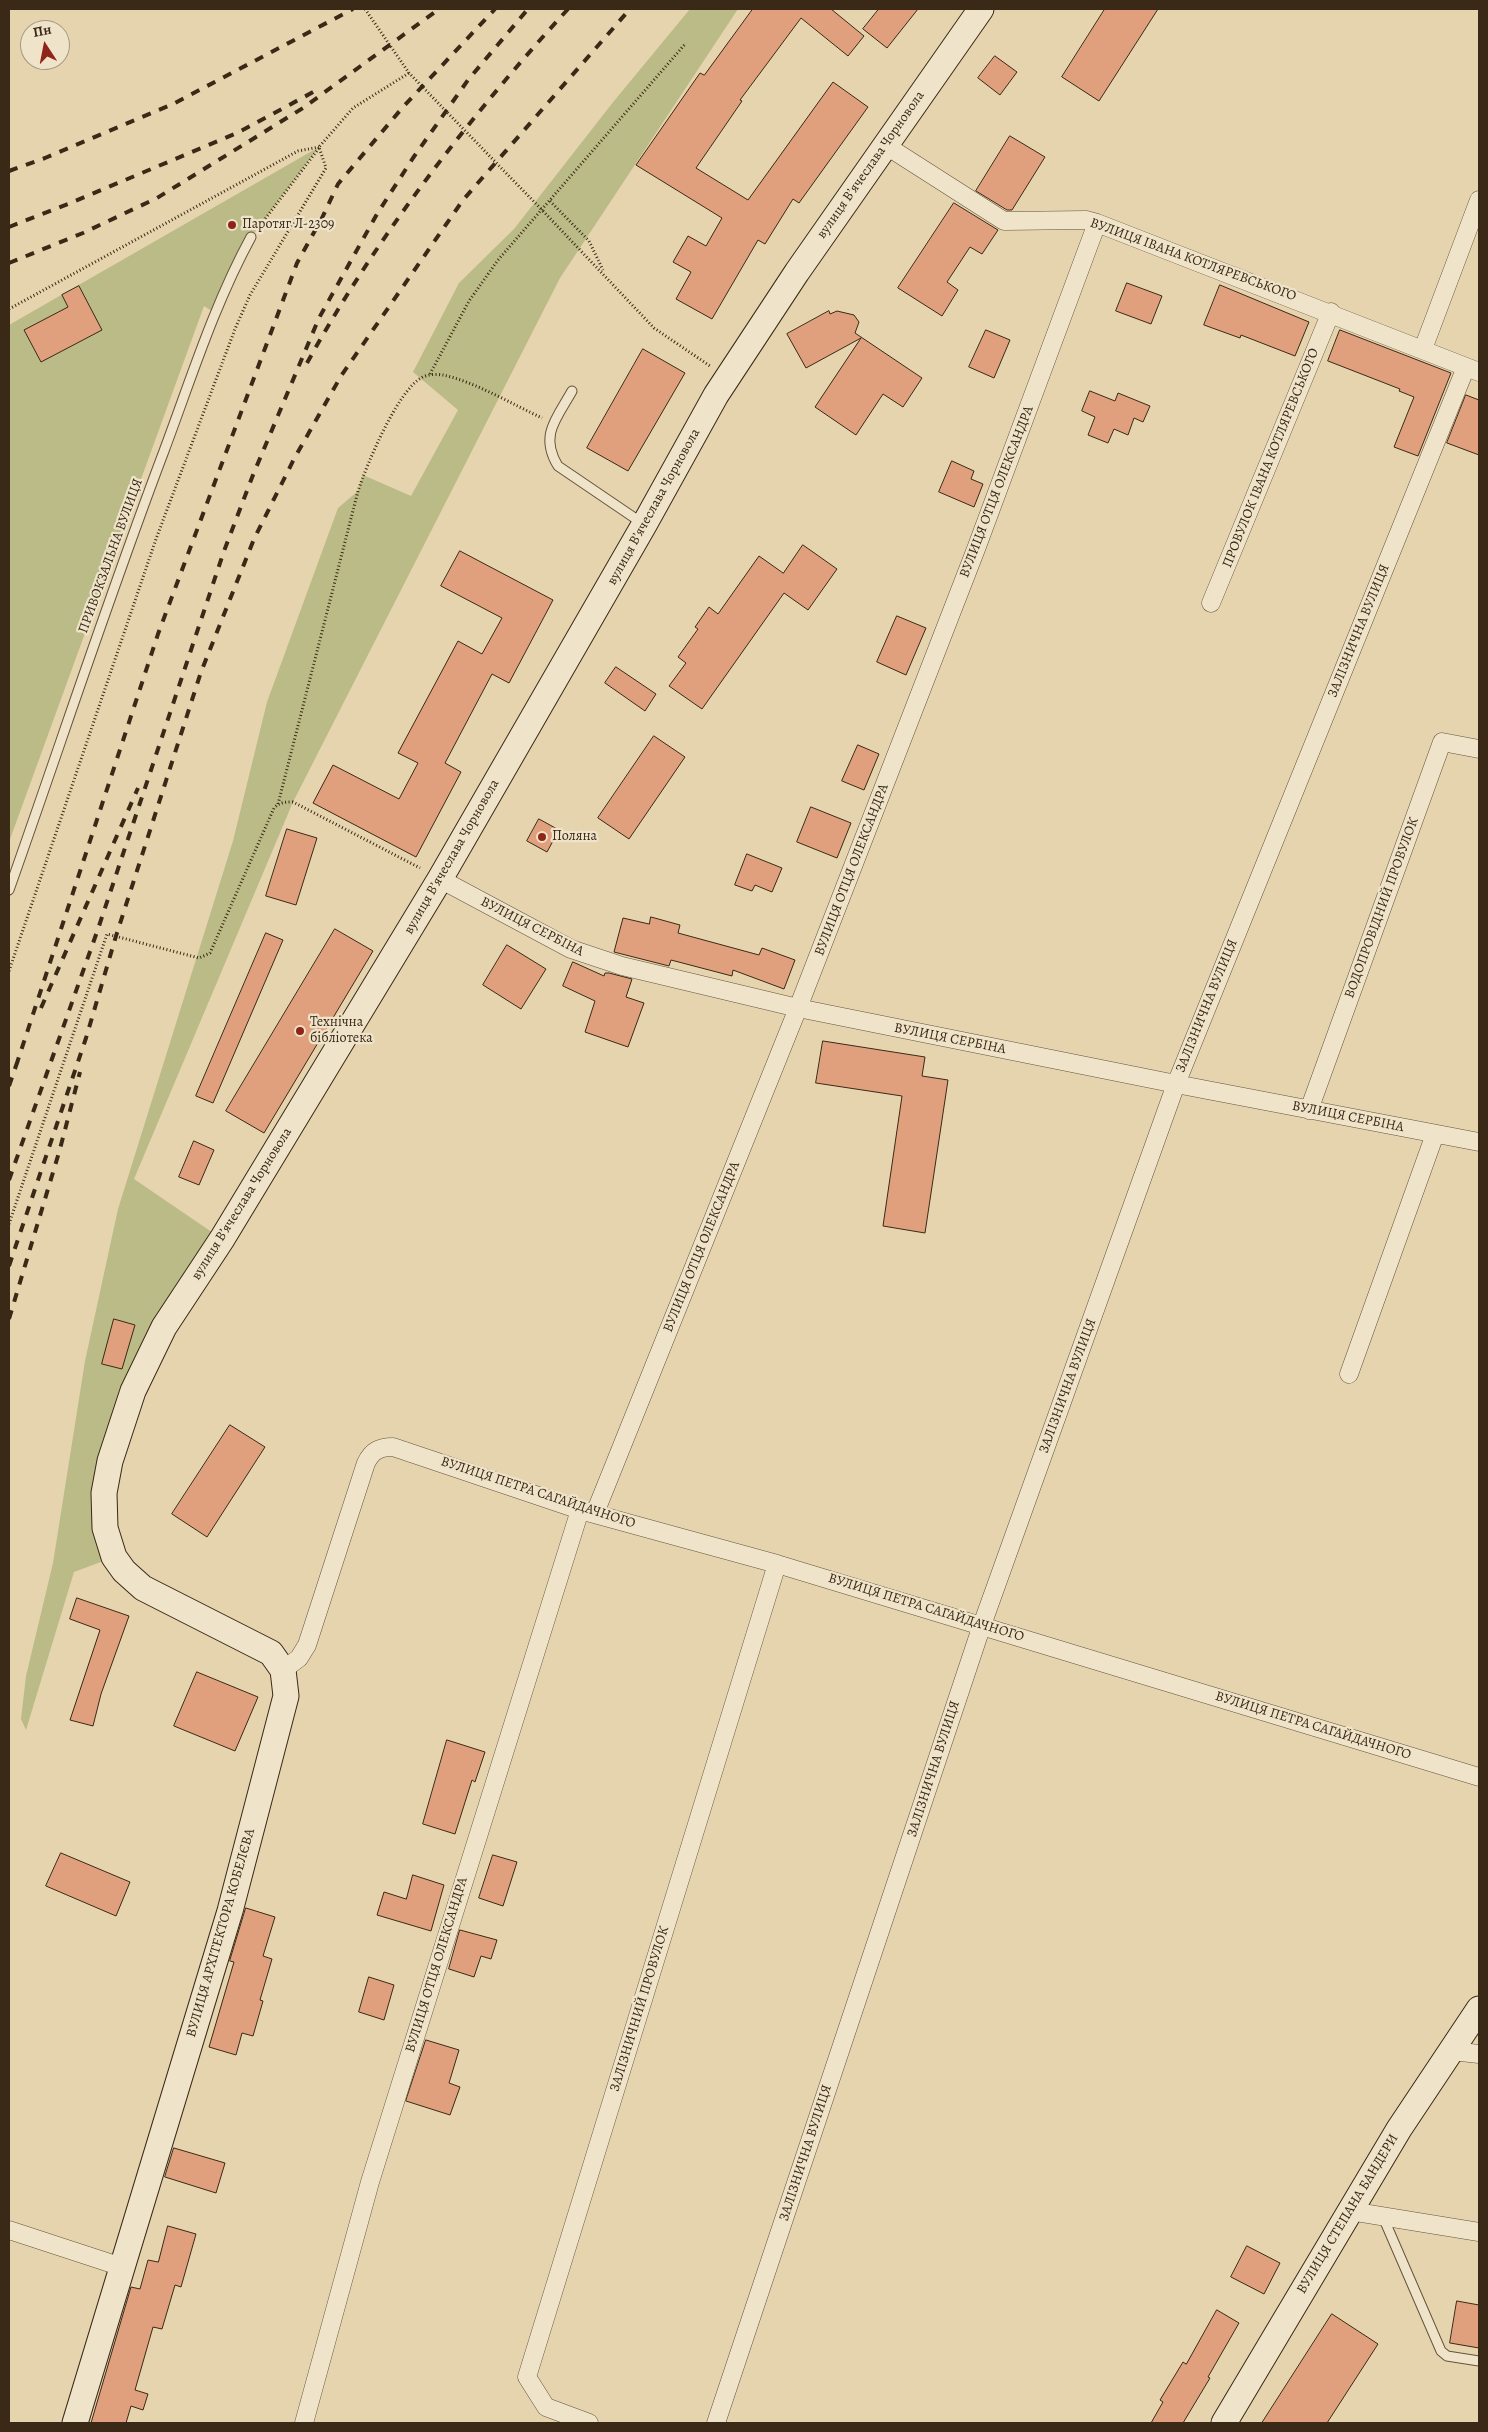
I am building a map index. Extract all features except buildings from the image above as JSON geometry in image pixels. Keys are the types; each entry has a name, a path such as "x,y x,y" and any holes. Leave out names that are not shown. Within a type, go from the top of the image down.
{"street":[{"name":"вулиця Вʼячеслава Чорновола","path":"283,1670 276,1657 266,1649 143,1588 124,1571 114,1557 105,1528 104,1505 108,1469 133,1390 164,1327 222,1239 440,879 728,377 797,272 981,9"},
{"name":"ВУЛИЦЯ ІВАНА КОТЛЯРЕВСЬКОГО","path":"885,145 1004,221 1086,220 1097,223 1331,312 1473,369"},
{"path":"1423,350 1479,200"},
{"name":"ВУЛИЦЯ ОТЦЯ ОЛЕКСАНДРА","path":"304,2423 370,2182 587,1512 798,1008 976,549 1097,223"},
{"name":"ПРОВУЛОК ІВАНА КОТЛЯРЕВСЬКОГО","path":"1211,604 1331,312"},
{"name":"ЗАЛІЗНИЧНА ВУЛИЦЯ","path":"716,2423 982,1625 1176,1084 1473,369"},
{"name":"ВОДОПРОВІДНИЙ ПРОВУЛОК","path":"1309,1110 1442,742 1479,749"},
{"name":"ВУЛИЦЯ СЕРБІНА","path":"440,879 571,950 594,958 798,1008 1176,1084 1479,1142"},
{"path":"1349,1374 1435,1134"},
{"name":"ВУЛИЦЯ ПЕТРА САГАЙДАЧНОГО","path":"283,1670 299,1658 307,1645 366,1463 372,1452 393,1446 587,1512 777,1564 1479,1777"},
{"name":"ЗАЛІЗНИЧНИЙ ПРОВУЛОК","path":"589,2423 546,2407 527,2377 777,1564"},
{"name":"ВУЛИЦЯ АРХІТЕКТОРА КОБЕЛЄВА","path":"75,2423 230,1911 283,1709 286,1689 283,1670"},
{"name":"ВУЛИЦЯ СТЕПАНА БАНДЕРИ","path":"1224,2423 1399,2129 1479,2009"},
{"path":"1452,2051 1479,2054"},
{"path":"1350,2211 1479,2232"},
{"path":"9,2230 122,2268"}],"lane":[{"name":"ПРИВОКЗАЛЬНА ВУЛИЦЯ","path":"9,890 141,512 215,313 233,270 251,237"},
{"path":"572,390 550,432 549,443 552,456 558,466 644,525"},
{"path":"1383,2216 1441,2351 1447,2356 1479,2361"}],"path":[{"path":"364,9 409,73 585,256 604,273 654,328 728,377"},
{"path":"430,375 469,301 498,260 686,43"},
{"path":"251,237 319,147 353,108 409,73"},
{"path":"9,309 298,151 319,147"},
{"path":"9,971 195,430 250,295 326,168 319,147"},
{"path":"550,201 589,241 604,273"},
{"path":"9,1224 107,934 199,958 205,957 210,953 278,804 358,490 369,459 408,388 422,377 442,374 461,380 554,424"},
{"path":"278,804 293,802 440,879"}],"green space":[{"path":"690,9 738,9 560,278 293,802 134,1179 222,1239 118,1431 114,1557 74,1572 26,1730 21,1719 26,1676 53,1563 85,1361 118,1209 233,841 267,702 338,508 358,491 363,475 411,496 458,410 413,372 459,283 514,229 614,101"},
{"path":"319,147 251,237 215,313 204,306 9,842 9,325"}],"railway":[{"path":"9,171 45,158 173,104 353,9"},
{"path":"9,263 83,233 157,198 303,108 439,9"},
{"path":"16,1066 158,634 297,263 338,184 403,107 495,9"},
{"path":"9,1180 98,929 224,551 253,475 319,318 377,214 413,158 468,80 528,9"},
{"path":"307,363 364,269 427,178 496,92 568,9"},
{"path":"9,1266 86,1038 116,936 201,672 254,539 294,459 341,376 463,200 630,9"},
{"path":"9,227 237,133 317,90"},
{"path":"41,1008 138,788"},
{"path":"9,1086 18,1060"},
{"path":"9,1319 60,1149 80,1072"}],"place":[{"name":"Паротяг Л-2309","path":"232,225"},
{"name":"Поляна","path":"542,837"},
{"name":"Технічна бібліотека","path":"300,1031"}]}
